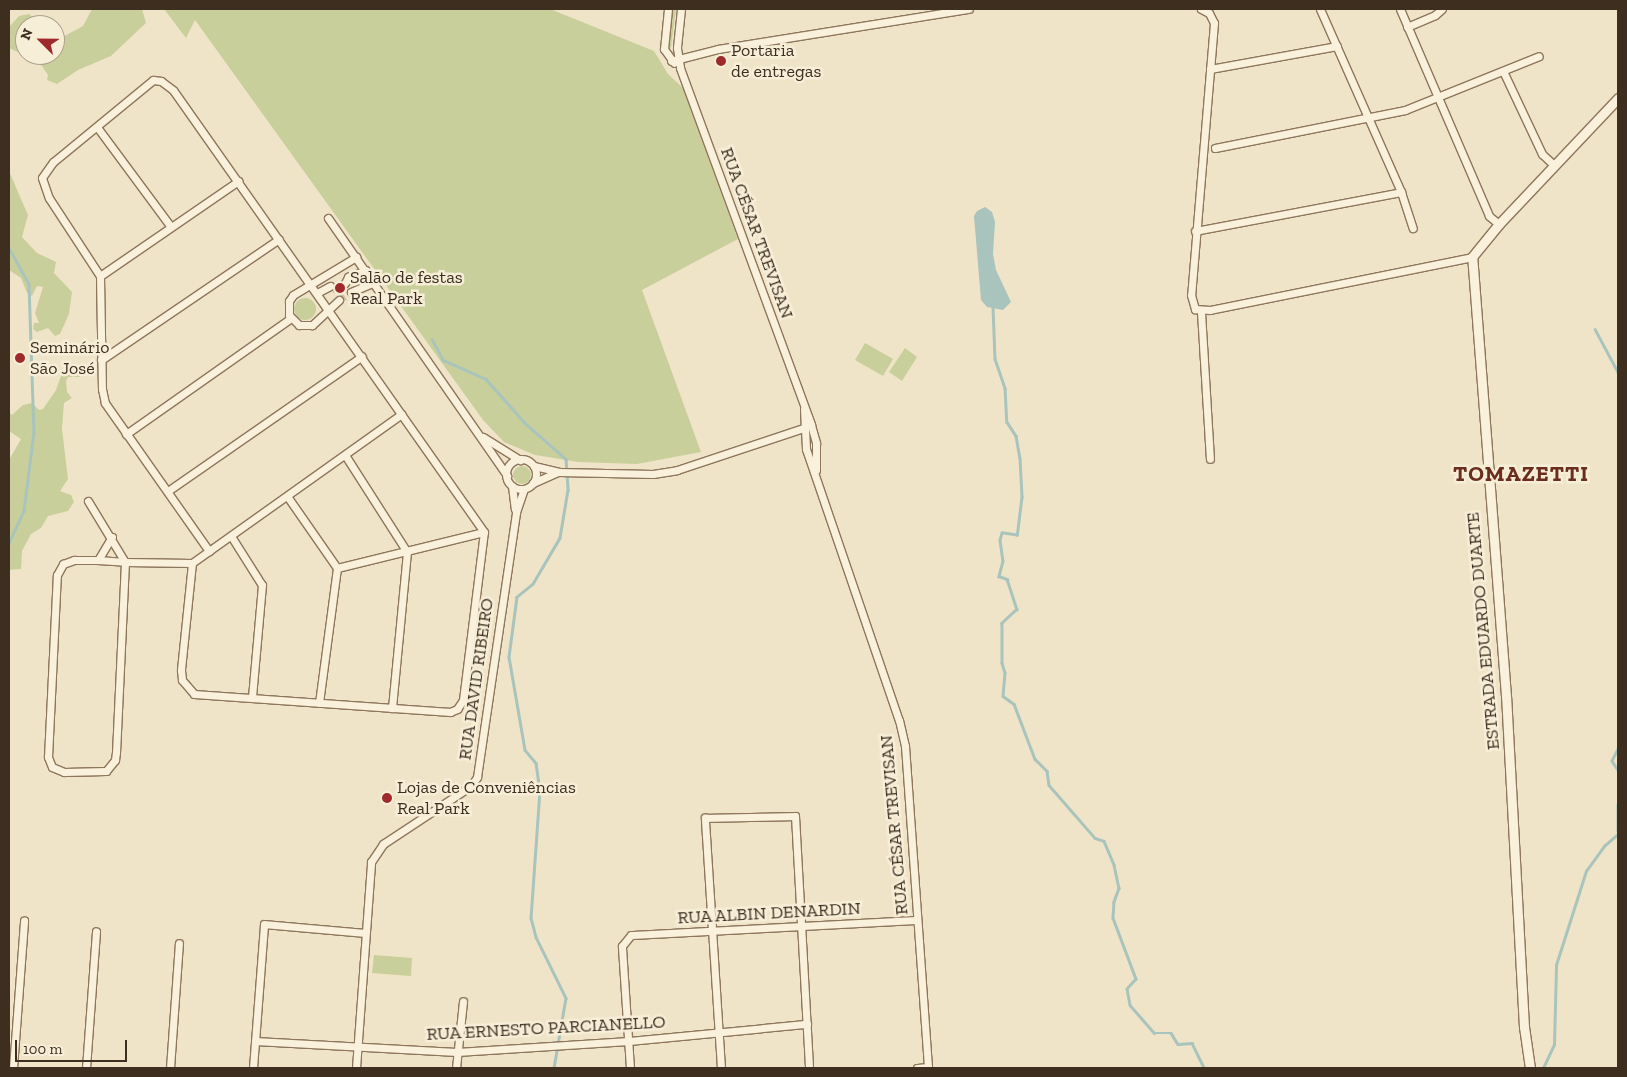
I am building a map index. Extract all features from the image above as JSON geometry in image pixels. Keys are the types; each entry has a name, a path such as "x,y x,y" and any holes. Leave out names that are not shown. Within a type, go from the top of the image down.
{"street":[{"path":"668,9 664,49 674,60"},
{"path":"674,60 681,9"},
{"path":"674,60 718,49 969,9"},
{"path":"1201,9 1209,13 1214,23 1191,295 1192,304 1201,312 1210,459"},
{"path":"1320,9 1401,192 1413,228"},
{"path":"1400,9 1489,216 1499,224"},
{"path":"1407,27 1436,15 1442,9"},
{"path":"1210,69 1337,46"},
{"path":"1215,148 1369,119 1437,98 1539,56"},
{"name":"RUA CÉSAR TREVISAN","path":"674,60 680,68 744,237 811,425 816,443 816,472"},
{"path":"1503,71 1542,154 1554,165"},
{"path":"192,563 182,680 194,694 450,712 457,710 463,700 484,532 330,310 173,90 161,81 147,83 97,127 53,162 42,178 49,198 100,276 101,360 105,403 209,551"},
{"path":"1201,312 1472,257 1499,224 1618,98"},
{"path":"97,127 171,227"},
{"path":"100,276 238,181"},
{"path":"1195,231 1401,192"},
{"path":"328,218 481,436 512,486 524,489 533,482 559,472"},
{"path":"101,360 279,239"},
{"path":"339,300 312,325 299,325 291,318 289,301 311,284 356,257"},
{"name":"ESTRADA EDUARDO DUARTE","path":"1472,257 1506,696 1524,1027 1530,1068"},
{"path":"345,280 366,270"},
{"path":"351,292 374,282"},
{"path":"319,295 331,288"},
{"path":"126,434 291,318"},
{"path":"168,491 362,356"},
{"name":"RUA CÉSAR TREVISAN","path":"804,409 804,445 816,472 902,728 928,1068"},
{"path":"88,501 112,537 125,562 115,760 106,771 64,772 52,767 48,757 57,575 68,561 98,560 125,562 192,563 402,414"},
{"path":"481,436 520,460 534,466 559,472 653,474 677,470 811,425"},
{"path":"345,455 407,552 392,708"},
{"path":"507,476 510,464 520,460"},
{"path":"533,482 534,466"},
{"name":"RUA DAVID RIBEIRO","path":"512,486 516,512"},
{"name":"RUA DAVID RIBEIRO","path":"356,1068 371,862 376,852 471,786 477,777 516,512 524,489"},
{"path":"287,496 337,568 319,703"},
{"path":"337,568 484,532"},
{"path":"231,536 262,585 252,698"},
{"path":"98,560 112,537"},
{"path":"721,1068 705,818 795,816 810,1068"},
{"path":"13,1068 24,920"},
{"name":"RUA ALBIN DENARDIN","path":"629,1041 622,946 624,940 631,936 917,920"},
{"path":"253,1068 264,924 366,933"},
{"path":"86,1068 96,931"},
{"path":"170,1068 180,943"},
{"path":"456,1068 463,1001"},
{"name":"RUA ERNESTO PARCIANELLO","path":"255,1041 457,1052 629,1041 807,1024"},
{"path":"629,1041 630,1068"},
{"path":"917,1068 928,1068"}],"green space":[{"path":"92,9 142,9 146,23 111,56 78,70 57,84 47,80 48,75 41,65 65,65 65,36 83,26"},
{"path":"164,9 550,9 654,51 668,74 683,88 738,239 642,290 701,452 637,464 578,462 535,455 504,442 483,420 195,20 186,38"},
{"path":"672,9 676,9 671,48 668,45"},
{"path":"15,20 15,51 9,48 9,27"},
{"path":"9,171 28,215 22,237 37,253 56,262 54,273 72,292 69,314 60,334 55,336 48,328 37,332 33,329 34,323 39,323 35,313 43,287 37,286 32,296 27,293 21,278 9,270"},
{"path":"305,298 313,301 316,309 313,317 305,320 297,317 294,309 297,301"},
{"path":"865,343 893,359 883,376 855,360"},
{"path":"905,348 917,357 902,381 889,372"},
{"path":"66,362 75,368 81,377 68,377 66,381 67,392 72,398 64,403 62,429 68,479 60,491 71,495 74,502 68,511 48,516 41,528 31,534 22,551 21,569 9,570 9,460 21,439 9,431 9,412 12,415 23,405 32,403 39,410 43,409 56,390"},
{"path":"518,466 526,466 531,471 529,482 518,484 513,479 513,471"},
{"path":"374,955 412,958 411,976 372,973"}],"water":[{"path":"985,207 992,212 995,222 993,254 996,270 1011,302 1003,310 987,307 981,300 974,216 977,211"}],"waterway":[{"path":"9,248 29,284 34,432 24,511 9,543"},
{"path":"993,307 995,359 1005,388 1007,422 1016,436 1020,458 1022,497 1017,535 1002,533 1000,540 1003,561 999,576 1007,579 1017,609 1002,623 1002,663 1005,673 1003,696 1014,704 1035,759 1047,771 1049,785 1095,838 1104,841 1114,865 1119,888 1114,902 1113,918 1136,979 1127,989 1130,1005 1154,1033 1171,1033 1178,1044 1192,1043 1204,1068"},
{"path":"1595,329 1618,372"},
{"path":"432,339 443,360 486,379 525,423 566,459 568,490 560,538 533,584 517,597 509,657 525,750 536,763 540,790 531,918 536,937 566,998 554,1068"},
{"path":"1618,749 1612,761 1618,770"},
{"path":"1618,805 1618,830"},
{"path":"1543,1068 1554,1044 1556,965 1586,871 1604,846 1618,834"}],"tunnel":[{"path":"332,290 345,283"},
{"path":"339,300 351,292"}],"place":[{"name":"Portaria de entregas","path":"721,61"},
{"name":"Salão de festas Real Park","path":"340,288"},
{"name":"Seminário São José","path":"20,358"},
{"name":"Lojas de Conveniências Real Park","path":"387,798"}],"district":[{"name":"TOMAZETTI","path":"1521,474"}]}
